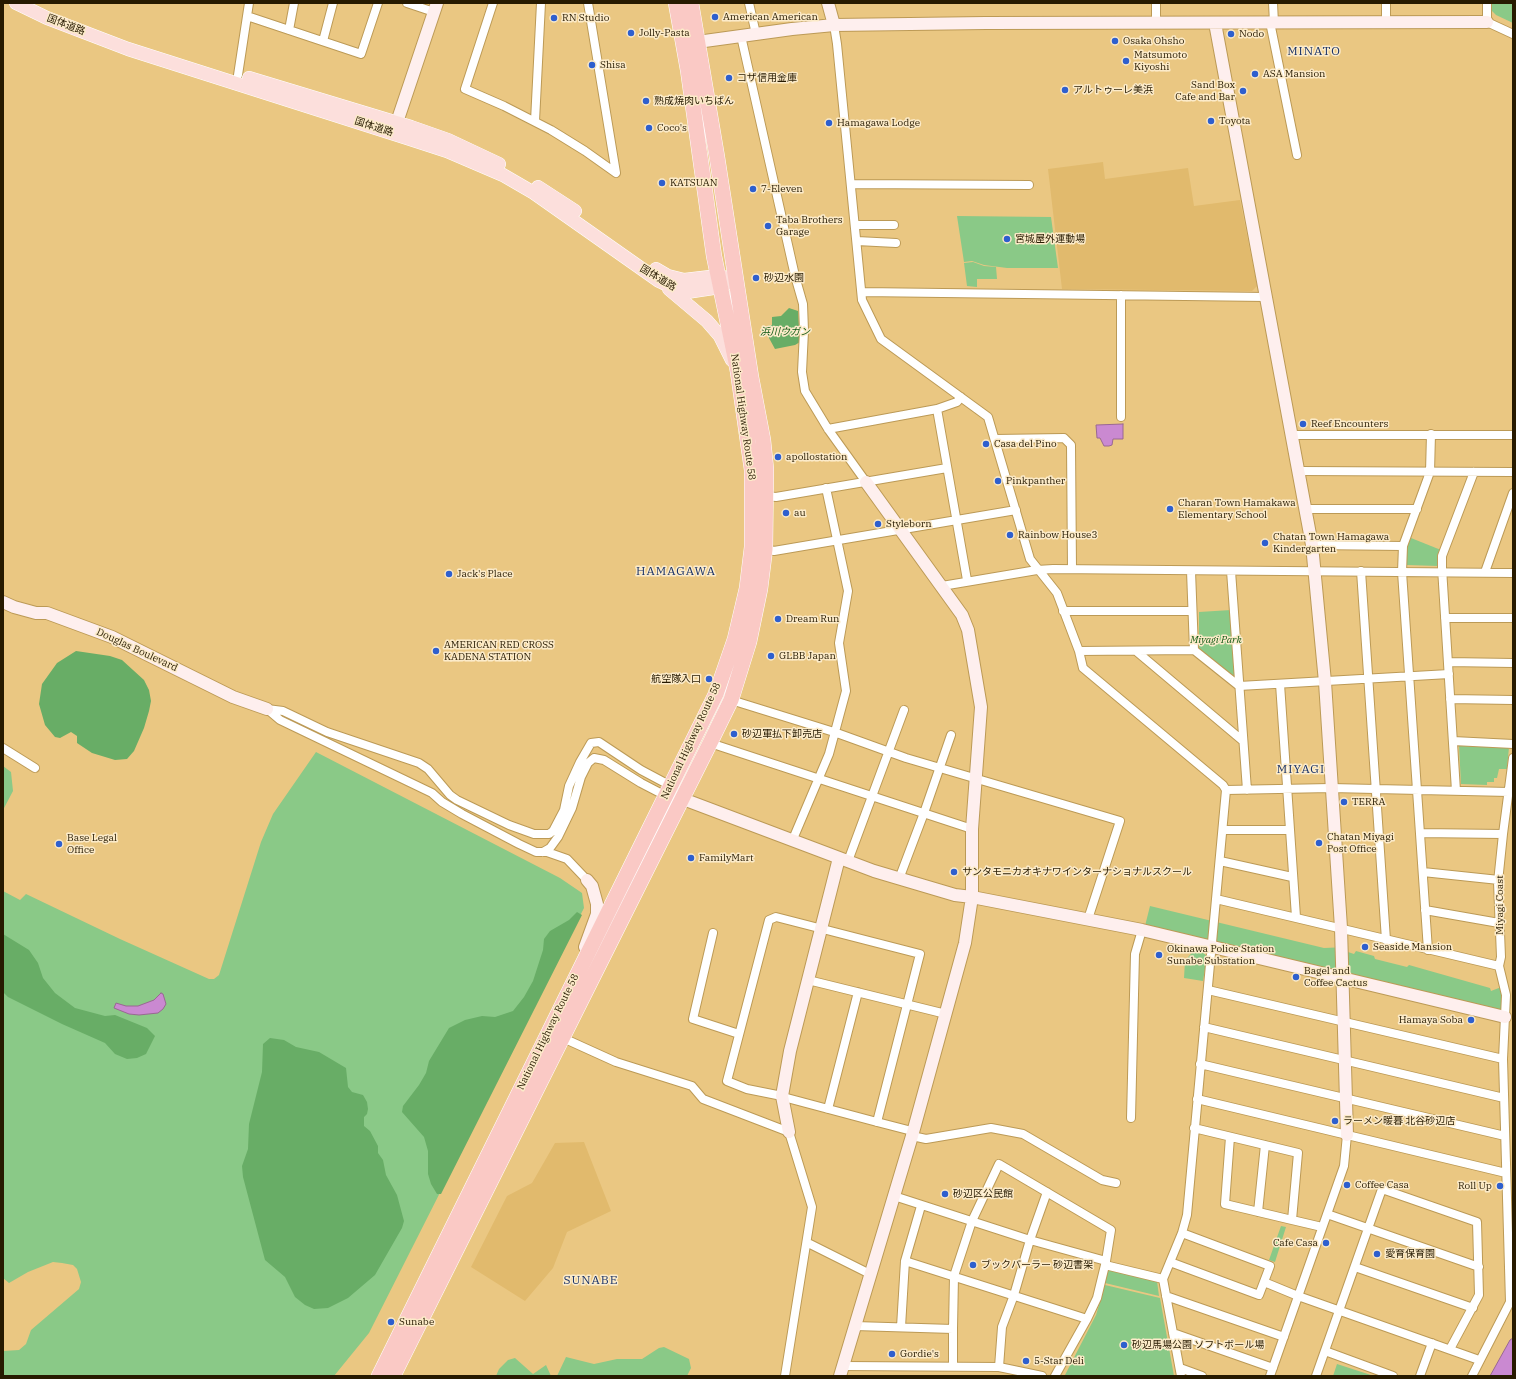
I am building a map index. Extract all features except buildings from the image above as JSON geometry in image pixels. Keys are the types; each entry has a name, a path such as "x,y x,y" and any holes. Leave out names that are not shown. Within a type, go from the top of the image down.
{"highway":[{"name":"National Highway Route 58","path":"379,1376 716,694 735,639 747,588 752,547 753,486 748,442 738,372 719,282 676,3"},
{"name":"National Highway Route 58","path":"393,1376 683,799 731,700 749,642 760,589 765,549 766,469 763,440 735,279 691,3"}],"main road":[{"name":"国体道路","path":"16,3 47,18 128,49 395,128 448,140 503,166 555,196 668,276 694,281 719,282"},
{"name":"国体道路","path":"35,3 118,40 238,75 395,128 503,174 541,198 659,281 678,290 687,292 719,282 735,279"},
{"path":"659,281 708,321 720,336 738,372"}],"street":[{"path":"238,75 249,3"},
{"path":"289,30 294,3"},
{"path":"323,41 333,3"},
{"path":"247,16 361,54 378,3"},
{"path":"395,128 435,8 407,3"},
{"path":"493,3 465,89 536,121 585,151 616,173 588,3"},
{"path":"536,121 541,3"},
{"path":"749,3 756,34"},
{"path":"828,3 838,44 862,300 881,339 988,417 1030,559 1037,570 1057,593 1079,651 1083,668 1223,785 1226,790 1187,1215 1182,1233 1163,1279 1181,1372 1202,1376"},
{"path":"1156,3 1156,23"},
{"path":"1273,3 1274,23 1271,27 1297,155"},
{"path":"1386,3 1386,22"},
{"path":"1487,3 1487,22"},
{"path":"683,44 834,25 1487,22 1513,34"},
{"path":"1215,23 1312,545 1325,682 1341,928 1347,1135 1344,1166 1270,1376"},
{"path":"741,36 794,276 803,304 804,330 802,372 805,391 828,428 962,616 968,630 981,707 972,829 972,897 965,943 912,1134 841,1371 952,1366 999,1367 1042,1376"},
{"path":"851,184 1029,186"},
{"path":"855,225 894,225"},
{"path":"857,241 896,243"},
{"path":"862,292 1266,297"},
{"path":"1121,295 1121,417"},
{"path":"828,428 937,409 957,402 961,397"},
{"path":"937,409 967,580"},
{"path":"1428,950 1402,572 1403,546 1430,472 1431,434"},
{"path":"1292,435 1513,435"},
{"path":"995,439 1064,438 1071,445 1072,569"},
{"path":"766,496 776,497 947,468"},
{"path":"1299,472 1513,472"},
{"path":"1456,791 1441,572 1442,556 1474,472"},
{"path":"794,839 829,754 846,691 839,643 848,591 826,488"},
{"path":"1484,572 1513,493"},
{"path":"1306,509 1417,509"},
{"path":"765,549 774,551 900,528 1016,510"},
{"path":"1312,545 1403,546"},
{"path":"942,586 967,580 1037,570 1072,569 1513,573"},
{"path":"1191,570 1194,650"},
{"path":"1231,571 1247,790"},
{"path":"1361,571 1386,940"},
{"name":"Douglas Boulevard","path":"3,602 14,607 36,613 47,613 112,637 233,697 267,709"},
{"path":"1063,611 1192,611"},
{"path":"1445,618 1513,618"},
{"path":"1079,651 1194,650 1239,686 1325,682 1409,675 1449,674"},
{"path":"1136,651 1243,741"},
{"path":"1448,662 1513,662"},
{"path":"1280,684 1292,877 1296,917"},
{"path":"1450,699 1513,700"},
{"path":"731,700 834,732 888,751 1120,821 1088,919"},
{"path":"267,709 283,711 327,732 419,763 428,769 487,827 536,852 558,855 567,859 592,886 596,895 597,914 568,993"},
{"path":"267,709 286,723 432,793 442,802 468,809 534,834 549,834 553,830 564,810 569,786 580,762 591,743 599,742 641,770 668,791 683,799 794,839 844,860 898,879 955,896 972,897 1142,930 1505,1017"},
{"path":"785,1376 808,1243 812,1207 789,1132 782,1096 790,1051 821,930 844,860 872,796 904,710"},
{"path":"898,879 924,813 951,735"},
{"path":"1453,741 1513,744"},
{"path":"710,743 972,829"},
{"path":"3,748 35,768"},
{"path":"543,852 550,848 558,837 572,808 581,777 588,763 594,758 604,760 641,783 668,791"},
{"name":"Miyagi Coast","path":"1472,1376 1510,1302 1503,1059 1506,995 1499,966 1499,880 1503,834 1513,758"},
{"path":"1226,790 1331,788 1509,792"},
{"path":"1222,830 1289,830"},
{"path":"1420,833 1503,834"},
{"path":"1220,861 1292,877"},
{"path":"1423,872 1499,880"},
{"path":"1216,899 1499,966"},
{"path":"1425,910 1500,923"},
{"path":"877,1122 920,954 821,930 776,917 769,920 727,1081 747,1089 782,1096 877,1122 926,1139 991,1128 1023,1134 1102,1180 1116,1184"},
{"path":"1131,1118 1136,954 1142,930"},
{"path":"713,933 693,1020 739,1034"},
{"path":"808,980 946,1014"},
{"path":"1208,990 1503,1059"},
{"path":"828,1109 858,992"},
{"path":"1204,1027 1504,1098"},
{"path":"562,1038 616,1062 692,1086 703,1099 789,1132"},
{"path":"1200,1064 1505,1136"},
{"path":"1197,1099 1506,1173"},
{"path":"1194,1128 1298,1153 1292,1220"},
{"path":"1230,1137 1225,1204 1322,1228"},
{"path":"1258,1212 1265,1145"},
{"path":"952,1366 954,1276 972,1221 999,1164 1111,1230 1106,1263 1097,1298 1088,1319 1055,1376"},
{"path":"1316,1376 1338,1310 1355,1267 1382,1189 1477,1222 1479,1295 1450,1349"},
{"path":"999,1367 1002,1327 1014,1295 1030,1240 1047,1192"},
{"path":"894,1196 921,1206 1030,1240 1163,1279"},
{"path":"901,1327 905,1261 921,1206"},
{"path":"1327,1214 1479,1267"},
{"path":"1170,1262 1259,1294 1264,1282 1270,1266 1182,1233"},
{"path":"808,1243 870,1274"},
{"path":"905,1261 1088,1319"},
{"path":"1355,1267 1473,1308"},
{"path":"1264,1282 1298,1296 1479,1360"},
{"path":"1166,1296 1284,1337"},
{"path":"855,1326 953,1329"},
{"path":"1173,1333 1273,1368"},
{"path":"1420,1376 1432,1343"},
{"path":"1325,1351 1393,1376"}],"shaded area":[{"path":"1103,162 1105,179 1188,168 1194,206 1240,200 1257,286 1252,291 1062,289 1048,169"},
{"path":"1123,424 1123,439 1113,439 1112,445 1104,446 1100,438 1097,438 1096,425"},
{"path":"161,993 163,994 166,1004 158,1013 139,1015 129,1014 114,1008 116,1003 126,1006 138,1006 154,1000"},
{"path":"584,1142 611,1211 567,1232 553,1268 525,1301 471,1267 507,1196 532,1183 555,1143"},
{"path":"1513,1338 1513,1376 1490,1376 1510,1340"}],"green space":[{"path":"1489,3 1513,3 1513,23 1496,15 1492,11"},
{"name":"宮城屋外運動場","path":"957,216 1051,217 1058,268 1007,268 984,265 972,261 964,262"},
{"path":"973,262 984,266 996,267 997,279 977,279 977,287 967,286 964,263"},
{"name":"浜川ウガン","path":"789,308 798,311 800,342 795,345 775,349 763,327 772,325 772,317 781,316"},
{"path":"1411,538 1441,550 1438,558 1438,566 1407,565 1406,550"},
{"name":"Miyagi Park","path":"1231,610 1236,675 1232,677 1199,649 1199,612"},
{"path":"76,651 110,656 122,660 144,680 149,690 151,701 144,728 134,751 127,759 115,760 92,753 77,743 77,736 71,732 60,738 55,737 45,725 39,704 42,684 57,663"},
{"path":"1459,746 1509,747 1507,769 1499,769 1497,778 1494,778 1494,782 1487,782 1487,785 1461,784"},
{"path":"316,752 560,878 582,893 584,908 369,1333 334,1376 3,1376 3,1351 19,1350 26,1344 31,1330 79,1289 81,1282 77,1269 73,1265 53,1262 28,1272 9,1283 3,1278 3,891 20,900 26,894 120,939 209,979 214,979 219,975 261,842 273,814"},
{"path":"3,766 11,772 13,791 3,810"},
{"path":"1150,906 1324,948 1347,947 1348,952 1354,954 1356,951 1374,956 1375,959 1407,967 1409,965 1490,988 1491,991 1504,986 1505,1017 1144,930"},
{"path":"577,912 582,915 441,1194 437,1194 431,1184 428,1174 428,1151 424,1137 402,1112 403,1106 419,1085 426,1073 429,1061 449,1028 465,1020 482,1016 495,1017 513,1011 524,997 533,981 543,950 544,939 550,931 569,920"},
{"path":"3,934 29,950 38,963 43,978 55,993 75,1008 105,1016 115,1015 147,1028 155,1036 146,1054 137,1058 127,1059 115,1054 105,1043 62,1024 8,997 3,992"},
{"path":"1194,950 1201,951 1207,956 1203,981 1184,978 1185,961"},
{"path":"270,1038 284,1040 296,1047 319,1052 346,1068 348,1087 352,1092 363,1095 367,1102 368,1109 367,1114 364,1117 364,1126 370,1131 378,1146 378,1153 383,1160 386,1175 397,1195 404,1221 402,1228 375,1275 348,1298 328,1308 314,1309 305,1305 295,1297 285,1277 265,1260 243,1177 242,1166 248,1149 249,1124 262,1072 263,1044"},
{"path":"1281,1226 1286,1227 1275,1262 1269,1260"},
{"path":"1109,1268 1157,1281 1159,1296 1105,1283"},
{"name":"砂辺馬場公園 ソフトボール場","path":"1105,1285 1160,1298 1174,1376 1065,1375 1096,1315"},
{"path":"664,1347 689,1359 691,1368 687,1376 557,1376 566,1357 594,1364 617,1359 642,1359 659,1348"},
{"path":"515,1358 533,1374 546,1365 551,1376 496,1376 499,1369 508,1360"},
{"path":"1337,1364 1374,1376 1333,1376"}],"place":[{"name":"American American","path":"715,17"},
{"name":"RN Studio","path":"554,18"},
{"name":"Jolly-Pasta","path":"631,33"},
{"name":"Nodo","path":"1231,34"},
{"name":"Osaka Ohsho","path":"1115,41"},
{"name":"Matsumoto Kiyoshi","path":"1126,61"},
{"name":"Shisa","path":"592,65"},
{"name":"ASA Mansion","path":"1255,74"},
{"name":"コザ信用金庫","path":"729,78"},
{"name":"アルトゥーレ美浜","path":"1065,90"},
{"name":"Sand Box Cafe and Bar","path":"1243,91"},
{"name":"熟成焼肉いちばん","path":"646,101"},
{"name":"Toyota","path":"1211,121"},
{"name":"Hamagawa Lodge","path":"829,123"},
{"name":"Coco's","path":"649,128"},
{"name":"KATSUAN","path":"662,183"},
{"name":"7-Eleven","path":"753,189"},
{"name":"Taba Brothers Garage","path":"768,226"},
{"name":"宮城屋外運動場","path":"1007,239"},
{"name":"砂辺水園","path":"756,278"},
{"name":"Reef Encounters","path":"1303,424"},
{"name":"Casa del Pino","path":"986,444"},
{"name":"apollostation","path":"778,457"},
{"name":"Pinkpanther","path":"998,481"},
{"name":"Charan Town Hamakawa Elementary School","path":"1170,509"},
{"name":"au","path":"786,513"},
{"name":"Styleborn","path":"878,524"},
{"name":"Rainbow House3","path":"1010,535"},
{"name":"Chatan Town Hamagawa Kindergarten","path":"1265,543"},
{"name":"Jack's Place","path":"449,574"},
{"name":"Dream Run","path":"778,619"},
{"name":"AMERICAN RED CROSS KADENA STATION","path":"436,651"},
{"name":"GLBB Japan","path":"771,656"},
{"name":"航空隊入口","path":"709,679"},
{"name":"砂辺軍払下卸売店","path":"734,734"},
{"name":"TERRA","path":"1344,802"},
{"name":"Chatan Miyagi Post Office","path":"1319,843"},
{"name":"Base Legal Office","path":"59,844"},
{"name":"FamilyMart","path":"691,858"},
{"name":"サンタモニカオキナワインターナショナルスクール","path":"954,872"},
{"name":"Seaside Mansion","path":"1365,947"},
{"name":"Okinawa Police Station Sunabe Substation","path":"1159,955"},
{"name":"Bagel and Coffee Cactus","path":"1296,977"},
{"name":"Hamaya Soba","path":"1471,1020"},
{"name":"ラーメン暖暮 北谷砂辺店","path":"1335,1121"},
{"name":"Coffee Casa","path":"1347,1185"},
{"name":"Roll Up","path":"1500,1186"},
{"name":"砂辺区公民館","path":"945,1194"},
{"name":"Cafe Casa","path":"1326,1243"},
{"name":"愛育保育園","path":"1377,1254"},
{"name":"ブックパーラー 砂辺書架","path":"973,1265"},
{"name":"Sunabe","path":"391,1322"},
{"name":"砂辺馬場公園 ソフトボール場","path":"1124,1345"},
{"name":"Gordie's","path":"892,1354"},
{"name":"5-Star Deli","path":"1026,1361"}],"district":[{"name":"MINATO","path":"1314,52"},
{"name":"HAMAGAWA","path":"676,572"},
{"name":"MIYAGI","path":"1301,770"},
{"name":"SUNABE","path":"591,1281"}]}
